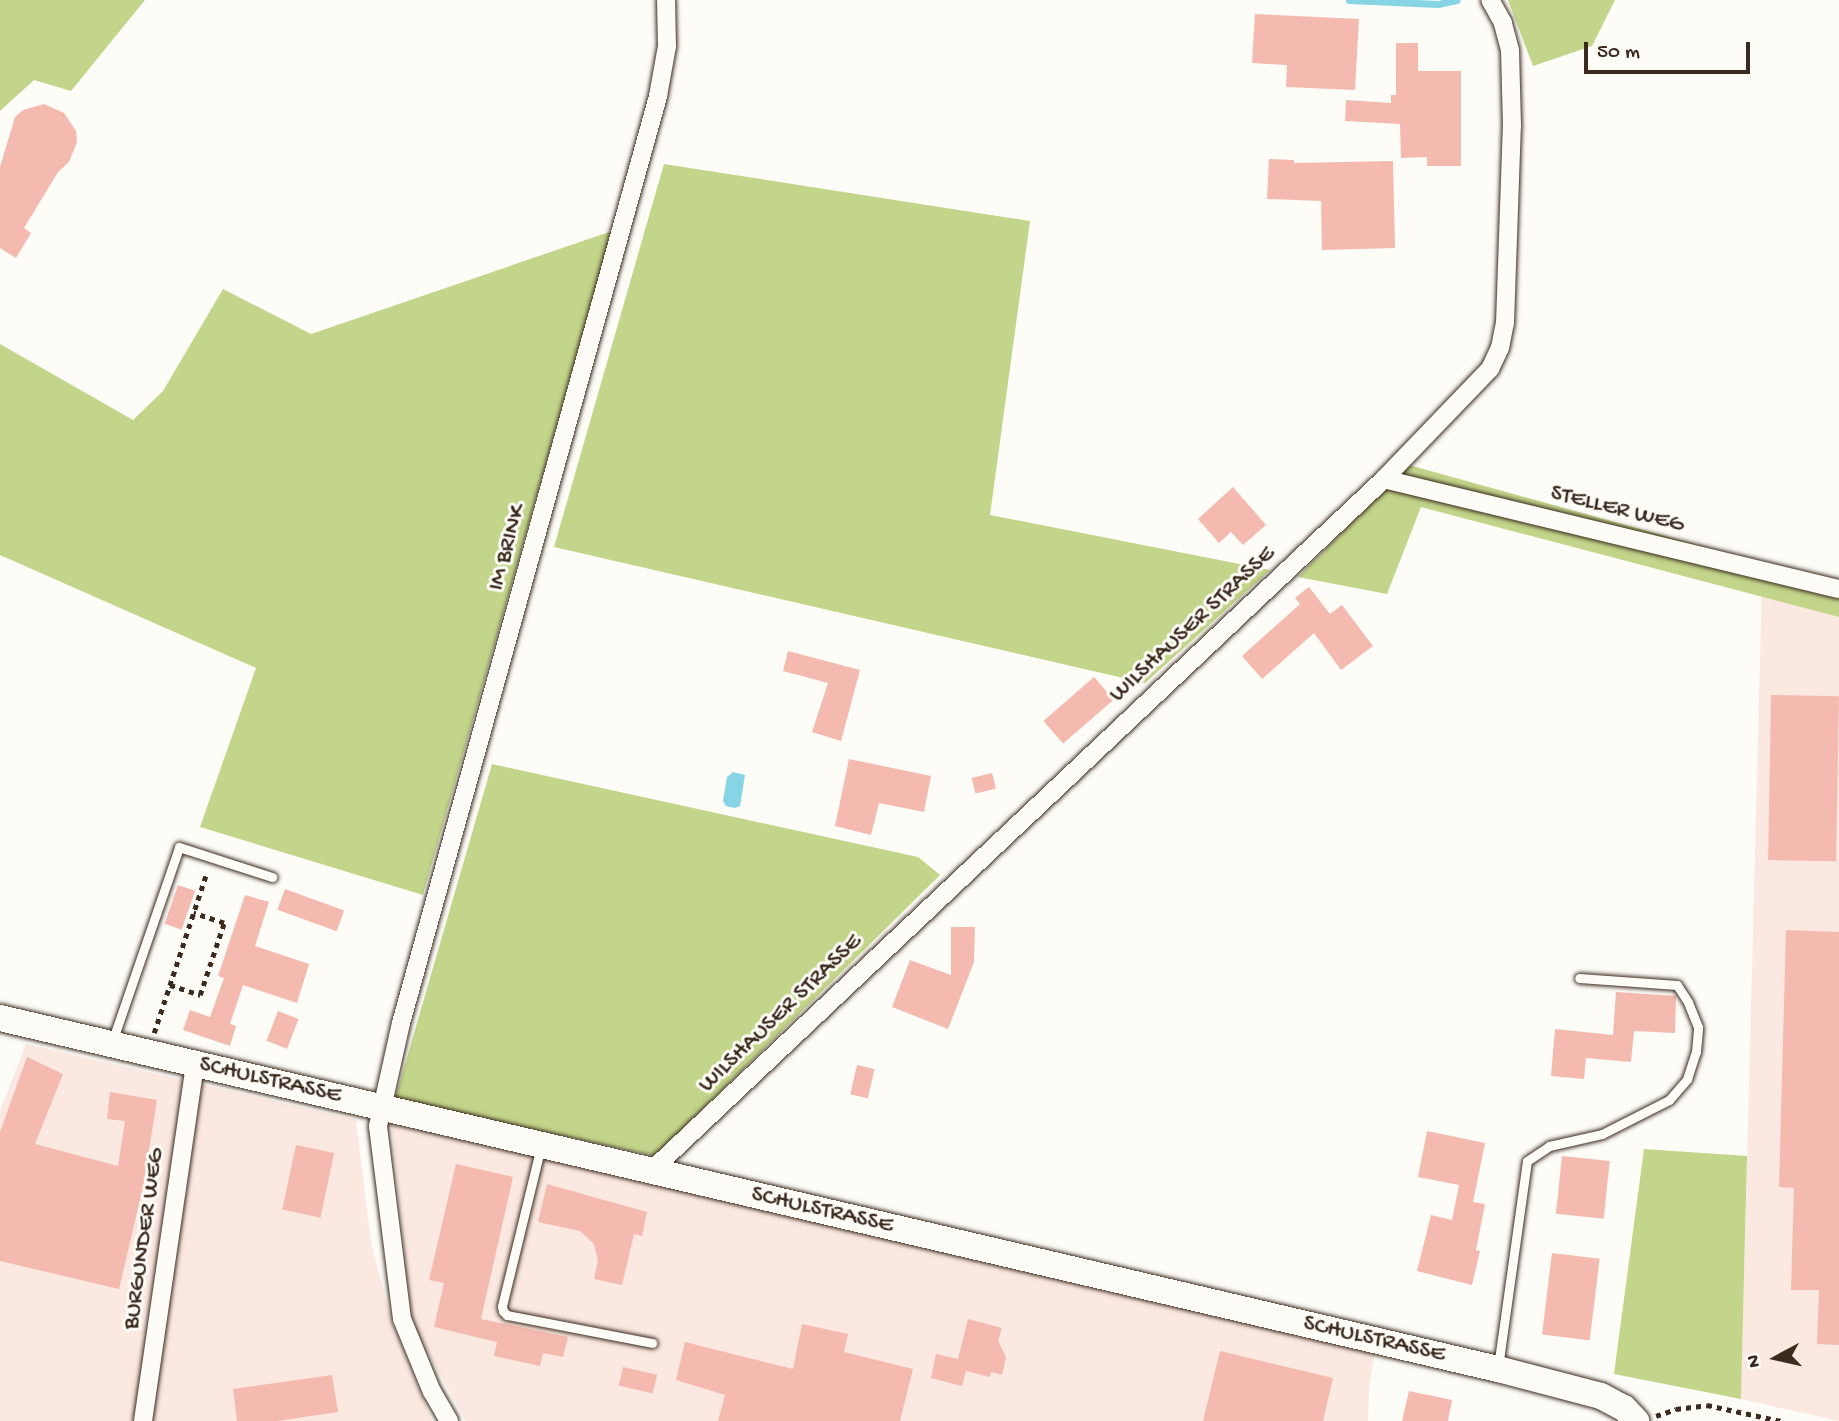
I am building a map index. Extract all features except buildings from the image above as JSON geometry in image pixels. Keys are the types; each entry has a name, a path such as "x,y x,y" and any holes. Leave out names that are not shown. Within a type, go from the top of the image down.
{"street":[{"name":"IM BRINK","path":"449,1421 432,1391 402,1319 377,1126 405,1010 658,96 667,46 666,0"},
{"name":"WILSHAUSER STRASSE","path":"652,1171 1384,479 1490,369 1504,336 1512,139 1511,63 1503,23 1490,0"},
{"name":"STELLER WEG","path":"1384,479 1839,589"},
{"name":"SCHULSTRASSE","path":"0,1018 1498,1369 1601,1396 1624,1408 1636,1421"},
{"name":"BURGUNDER WEG","path":"143,1421 195,1063"}],"lane":[{"path":"111,1044 179,847 272,877"},
{"path":"1498,1369 1527,1161 1549,1146 1602,1134 1669,1100 1687,1079 1696,1052 1698,1027 1688,1002 1677,985 1579,978"},
{"path":"542,1145 502,1306 503,1311 507,1315 652,1343"}],"path":[{"path":"147,1052 212,858"},
{"path":"170,985 200,995 224,923 193,913"},
{"path":"1648,1421 1676,1409 1707,1405 1781,1421"}],"shaded area":[{"path":"1762,580 1839,599 1839,1421 1741,1399"},
{"path":"26,1044 356,1120 371,1243 392,1323 432,1421 0,1421 0,1111"},
{"path":"391,1120 1375,1352 1369,1387 1368,1421 466,1421 412,1324"}],"green space":[{"path":"0,0 145,0 71,91 34,80 0,111"},
{"path":"1508,0 1615,0 1592,46 1533,66"},
{"path":"664,164 1030,221 990,515 1270,570 1145,683 554,547"},
{"path":"612,231 423,895 200,827 256,668 0,555 0,344 133,420 163,391 223,289 311,334"},
{"path":"1409,465 1839,584 1839,617 1421,507 1387,594 1298,577"},
{"path":"492,764 918,857 940,875 655,1156 395,1099"},
{"path":"1644,1149 1747,1156 1741,1399 1614,1374"}],"water":[{"path":"733,772 745,775 740,806 735,808 726,806 723,801 727,777"}],"waterway":[{"path":"1349,0 1438,4 1457,0"}]}
